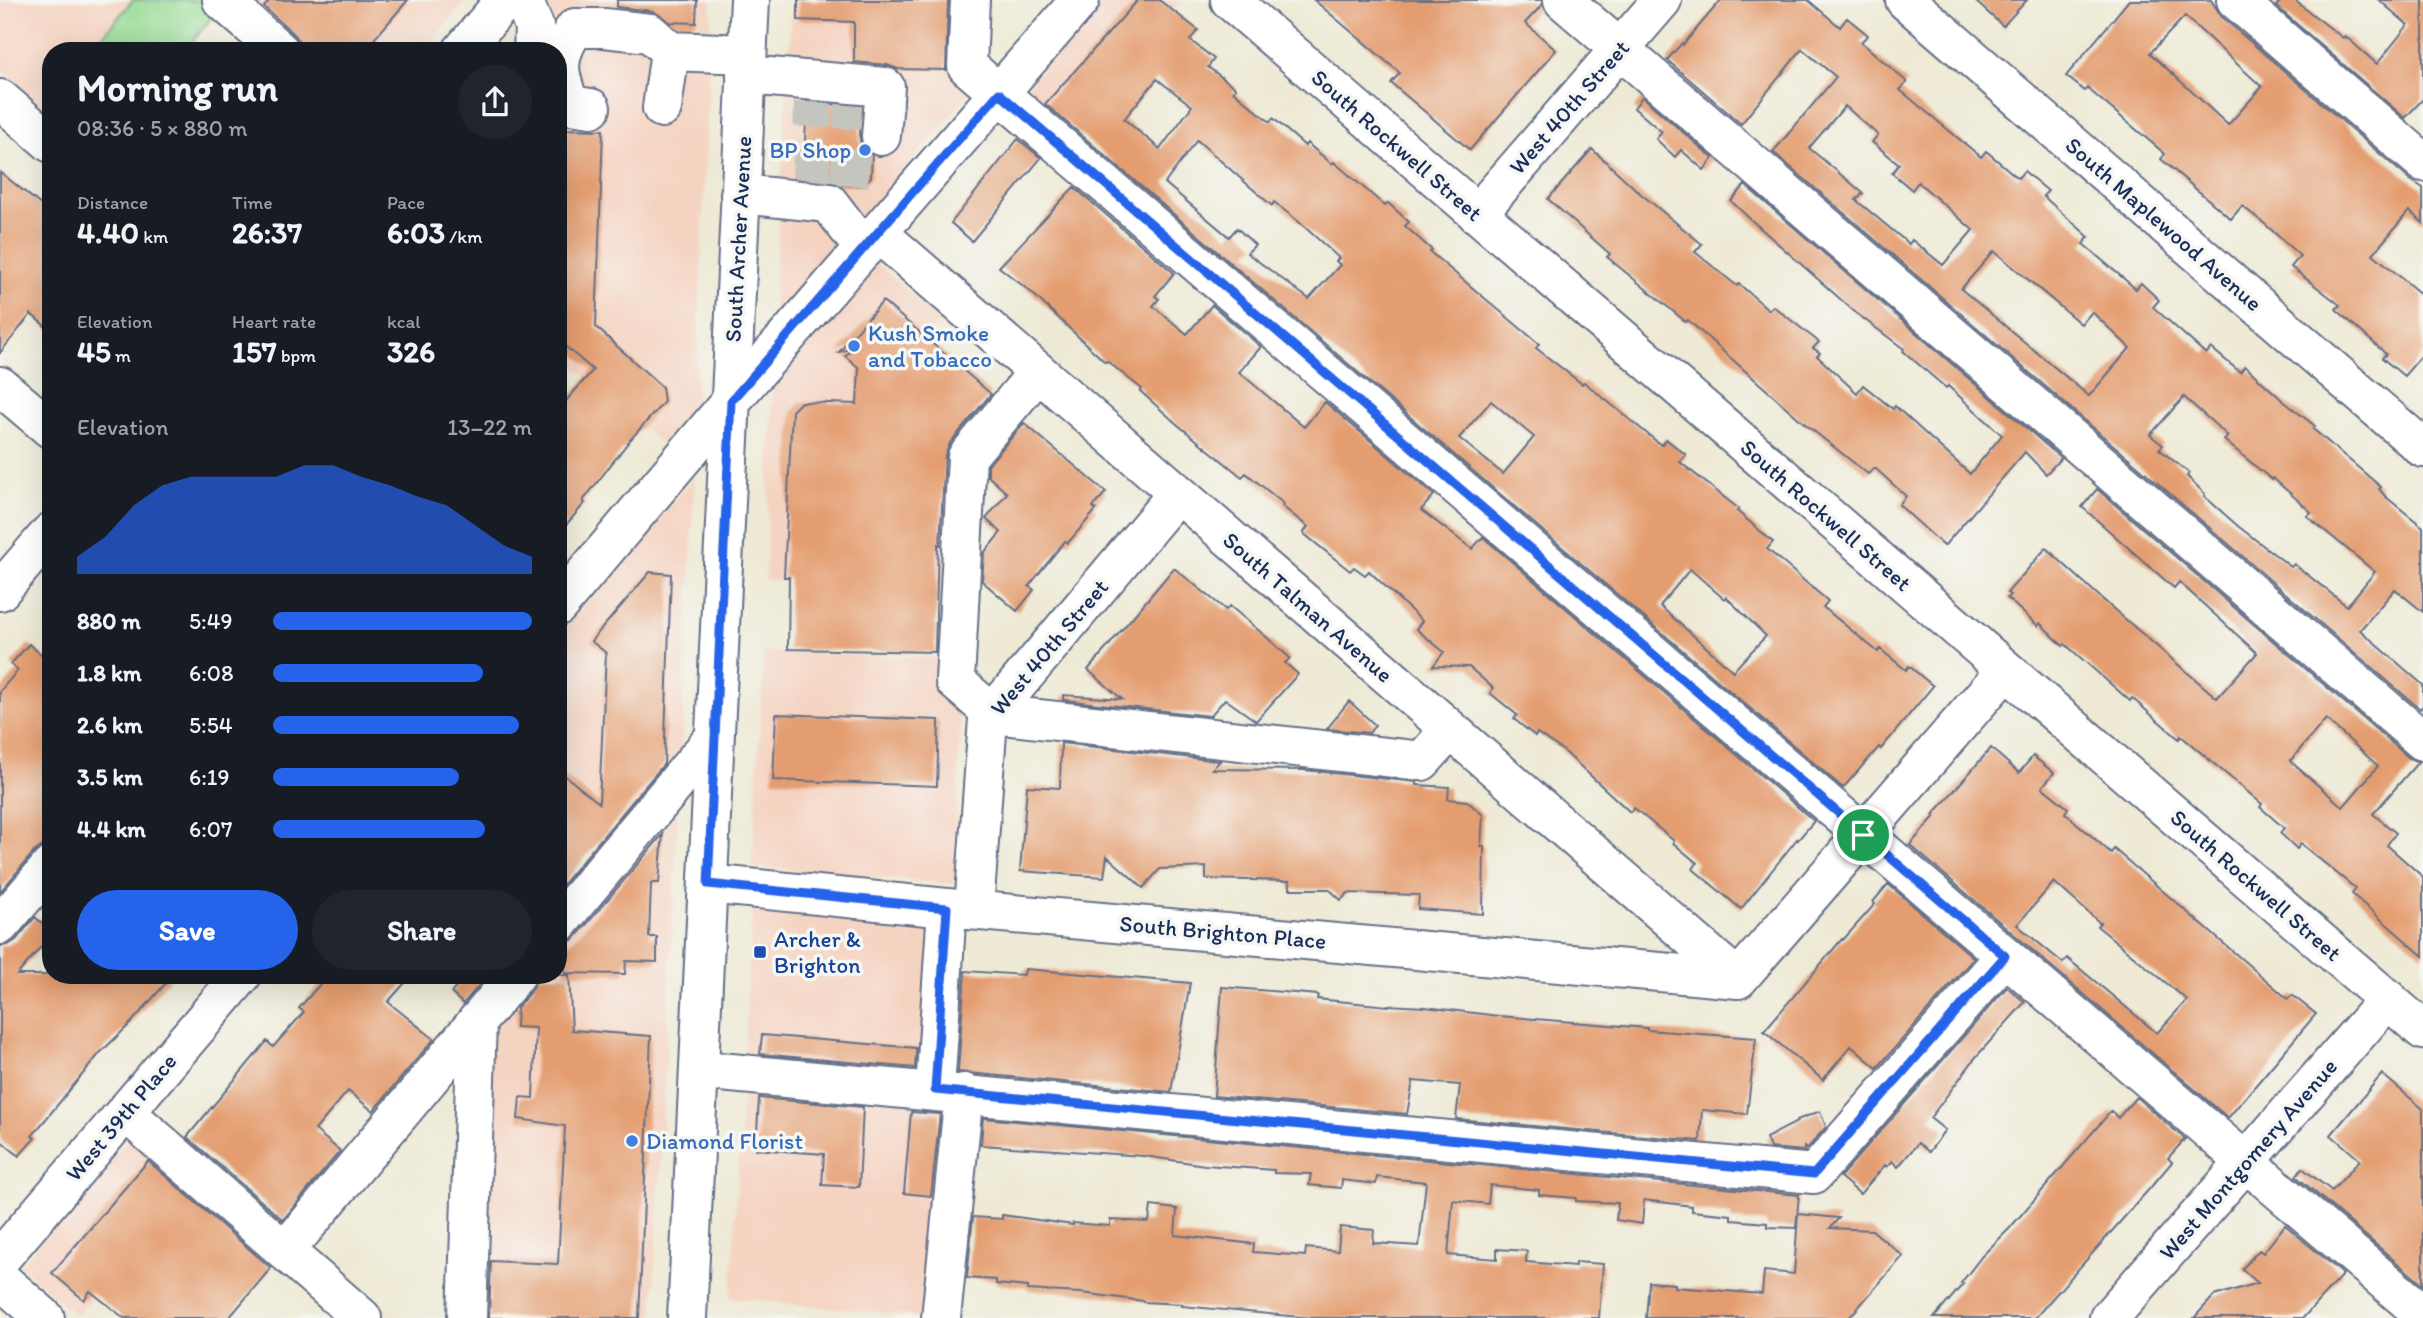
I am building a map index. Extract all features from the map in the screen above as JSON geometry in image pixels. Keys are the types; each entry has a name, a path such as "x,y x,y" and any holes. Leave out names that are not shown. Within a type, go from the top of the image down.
{"street":[{"path":"222,0 270,42"},
{"path":"470,42 505,0"},
{"path":"523,0 534,26 533,42"},
{"name":"South Archer Avenue","path":"687,1318 750,0"},
{"path":"970,0 967,66 2423,1314"},
{"path":"567,595 731,401 1080,0"},
{"name":"South Rockwell Street","path":"1230,0 2423,1030"},
{"path":"1563,0 2423,741"},
{"name":"West 40th Street","path":"1477,214 1662,0"},
{"name":"South Maplewood Avenue","path":"1905,0 2423,448"},
{"path":"2236,0 2423,162"},
{"path":"566,42 575,29 604,28 650,33 670,51 747,65 850,94 881,136"},
{"path":"662,108 670,51"},
{"path":"567,97 570,105 591,108"},
{"path":"0,99 42,135"},
{"name":"South Talman Avenue","path":"740,194 829,191 871,241 1038,372 1738,979"},
{"path":"1038,372 967,457 955,681 993,714 1422,761 1450,730"},
{"path":"0,386 42,421"},
{"name":"West 40th Street","path":"941,1318 961,909 988,719 1177,494"},
{"path":"0,591 42,542"},
{"path":"1738,979 2006,670"},
{"path":"567,913 714,738"},
{"path":"0,925 42,876"},
{"name":"South Brighton Place","path":"708,884 1738,979"},
{"path":"699,1070 1814,1174 2005,956"},
{"name":"West 39th Place","path":"0,1259 235,984"},
{"path":"285,1251 508,984"},
{"name":"West Montgomery Avenue","path":"2109,1318 2388,999"},
{"path":"467,1318 477,1021"},
{"path":"125,1112 362,1318"},
{"path":"0,1279 45,1318"}],"shaded area":[{"path":"0,0 133,0 98,42 42,42 42,105 0,69"},
{"path":"222,0 466,0 431,42 270,42"},
{"path":"538,0 712,0 695,417 665,448 567,359 567,42 554,42"},
{"path":"792,0 970,0 982,79 772,325"},
{"path":"1101,0 1182,0 1057,143 1012,105"},
{"path":"877,264 940,320 881,390 967,457 960,588 765,580 773,383"},
{"path":"695,476 653,1318 467,1318 477,1021 508,984 567,984 567,913 635,832 567,775 567,625"},
{"path":"764,652 956,658 975,698 961,714 954,884 752,867"},
{"path":"752,910 945,927 935,1090 964,1093 932,1318 731,1298"},
{"path":"140,1126 196,1174 77,1316 20,1266"}],"green space":[{"path":"133,0 204,0 217,11 192,42 98,42"}],"building":[{"path":"270,0 408,0 372,42 299,42 264,7"},
{"path":"617,0 697,0 696,23 670,22 653,11 617,7"},
{"path":"798,0 948,0 946,70 898,69 887,65 854,62 854,22 798,20"},
{"path":"1138,0 1159,0 1198,30 1190,40 1214,59 1208,67 1236,88 1233,91 1270,122 1273,118 1305,146 1307,143 1332,164 1334,162 1385,206 1388,203 1409,222 1405,226 1432,250 1430,252 1539,344 1536,348 1582,384 1584,382 1661,445 1666,439 1686,455 1680,462 1739,509 1737,511 1773,542 1767,549 1828,601 1823,607 1878,652 1880,649 1906,670 1909,666 1933,686 1881,749 1879,747 1843,788 1045,104","holes":["1157,79 1192,106 1160,149 1124,119","1197,140 1272,206 1274,202 1299,222 1339,258 1336,261 1340,265 1309,299 1247,253 1255,245 1237,228 1229,237 1165,183","1491,401 1534,437 1503,474 1459,438","1690,569 1724,599 1726,597 1766,636 1733,671 1660,606"]},
{"path":"1314,0 1542,0 1542,5 1525,23 1556,50 1470,150 1391,83 1400,73"},
{"path":"1721,0 1808,0 1840,27 1847,18 1868,35 1861,42 1907,82 1900,90 1981,157 1986,151 2018,178 2024,171 2048,191 2043,196 2089,237 2083,244 2136,289 2141,283 2159,300 2153,307 2206,354 2211,348 2240,372 2245,366 2315,426 2313,429 2381,487 2379,489 2386,497 2423,527 2423,612 2395,589 2360,630 2423,685 2423,705 2420,709 1773,152 1836,77 1802,49 1741,124 1667,60 1682,43 1683,45","holes":["1845,106 1878,135 1872,142 1899,164 1892,173 1912,190 1918,182 1973,230 1943,265 1912,240 1909,244 1856,200 1863,193 1809,148","1994,251 2081,324 2092,312 2130,348 2089,396 1961,289","2184,397 2228,436 2224,440 2272,480 2273,478 2311,512 2307,516 2375,572 2347,606 2294,564 2291,567 2239,527 2204,496 2187,476 2189,473 2159,449 2163,445 2150,435"]},
{"path":"1974,0 2027,0 2003,26"},
{"path":"2129,0 2211,0 2222,17 2409,179 2423,188 2423,223 2409,211 2373,254 2423,296 2423,354 2404,376 2382,358 2386,354 2336,309 2340,305 2291,267 2300,256 2266,225 2242,206 2231,219 2161,159 2165,154 2087,88 2085,91 2066,76","holes":["2185,16 2262,87 2228,125 2150,53"]},
{"path":"2282,0 2294,0 2343,38 2345,36 2377,64 2408,25 2379,0 2423,0 2423,99 2405,118 2276,6"},
{"path":"1642,97 1713,158 1704,170 1681,150 1675,157 1656,139 1662,132 1634,108"},
{"path":"807,102 861,107 861,145 872,155 871,177 862,186 803,178"},
{"path":"567,129 603,130 596,327 662,387 664,402 630,440 567,524 567,400 593,370 567,348"},
{"path":"1018,139 1041,158 972,241 951,223"},
{"path":"1592,149 1702,244 1695,252 1769,310 1773,306 1819,342 1813,348 1820,353 1817,356 1857,393 1863,385 1893,409 1895,406 1970,474 2002,435 1948,386 1946,388 1903,351 1904,349 1856,313 1731,201 1745,185 2061,458 2046,474 2025,452 1944,546 1899,505 1906,496 1875,468 1868,474 1805,424 1688,320 1686,322 1607,257 1610,254 1548,199"},
{"path":"0,172 42,206 42,323 31,314 0,353"},
{"path":"1074,187 1174,273 1155,296 1159,299 1153,306 1187,334 1212,305 1261,347 1239,372 1304,427 1325,402 1434,495 1421,510 1472,549 1483,537 1814,821 1741,909 1693,869 1697,863 1673,843 1674,841 1634,808 1630,812 1565,752 1537,733 1535,736 1514,719 1517,715 1490,693 1493,688 1469,667 1433,666 1444,652 1416,629 1422,621 1369,571 1365,575 1354,567 1350,571 1303,533 1308,527 1282,506 1284,504 1246,473 1242,477 1178,425 1140,391 1142,389 1105,362 1032,293 999,267"},
{"path":"883,301 991,394 950,443 945,455 940,545 938,544 935,652 788,649 789,577 784,577 792,411 801,402 857,404 859,368 845,356 853,348 839,352"},
{"path":"1024,423 1106,492 1093,507 1096,510 1068,543 1065,541 1029,586 1034,590 1017,611 982,581 984,553 1001,532 986,519 1007,493 988,476 988,465"},
{"path":"2097,489 2409,758 2418,762 2373,814 2396,833 2387,845 2423,877 2423,956 2352,894 2356,889 2301,844 2297,849 2280,833 2284,828 2260,807 2262,804 2181,736 2179,739 2132,698 2130,701 2007,598 2010,595 2007,593 2046,548 2217,698 2257,653 2179,582 2174,588 2082,507","holes":["2326,719 2378,766 2343,807 2290,761"]},
{"path":"1174,568 1226,610 1230,606 1290,658 1285,663 1298,674 1256,721 1225,699 1210,716 1063,700 1063,695 1122,699 1088,670"},
{"path":"650,572 671,574 664,764 567,879 567,777 599,803 606,653 591,641"},
{"path":"29,644 42,655 42,846 0,892 0,691 18,670 11,664"},
{"path":"1349,701 1375,725 1369,733 1327,729"},
{"path":"776,714 939,720 937,786 773,780"},
{"path":"1061,743 1220,761 1212,769 1304,770 1449,787 1448,799 1467,801 1483,815 1483,914 1418,909 1419,895 1348,893 1341,900 1329,889 1290,889 1290,881 1206,879 1206,867 1160,869 1143,888 1107,856 1104,877 1020,871 1027,786 1060,788"},
{"path":"1991,748 2019,773 2033,756 2054,773 2042,787 2068,808 2065,813 2111,853 2114,849 2288,999 2292,995 2316,1014 2228,1118 1910,845 1935,816 1933,815","holes":["2054,882 2100,923 2097,926 2187,1000 2157,1033 2067,958 2063,963 2017,925"]},
{"path":"663,834 659,883 651,883 649,937 657,937 657,962 626,961 625,974 567,973 567,943 575,938"},
{"path":"1888,884 1974,958 1877,1068 1851,1046 1823,1080 1764,1031 1875,904 1873,902"},
{"path":"35,917 42,923 42,946 17,975 42,975 42,984 165,984 100,1053 32,1136 35,1138 19,1156 0,1140 0,946 16,940"},
{"path":"1025,969 1190,983 1171,1092 958,1072 965,971 1024,975"},
{"path":"569,975 572,1030 651,1036 639,1318 489,1318 491,1261 558,1264 565,1126 518,1119 520,1097 533,1098 536,1028 516,1027 517,1008 534,984 567,984"},
{"path":"320,984 404,984 388,1002 434,1039 373,1111 348,1091 315,1130 340,1151 283,1220 187,1137 267,1041 273,1047 304,1012 299,1008"},
{"path":"459,984 480,984 463,1004 451,993"},
{"path":"1222,987 1318,995 1317,999 1388,1006 1425,1007 1647,1030 1756,1038 1747,1114 1702,1110 1700,1141 1456,1119 1460,1085 1413,1081 1407,1114 1214,1096"},
{"path":"2007,987 2025,1002 1976,1057 1930,1118 1945,1130 1929,1152 1918,1143 1898,1167 1892,1161 1887,1167 1885,1165 1860,1194 1840,1177"},
{"path":"762,1035 916,1048 915,1068 760,1054"},
{"path":"2382,1074 2423,1109 2423,1285 2296,1176 2302,1168 2332,1191 2360,1160 2331,1135"},
{"path":"2136,1097 2185,1139 2168,1158 2172,1162 2035,1318 1934,1318 1963,1284 1961,1283 1982,1256 2009,1229 2111,1111 2118,1118"},
{"path":"759,1098 863,1107 859,1187 822,1185 824,1154 756,1149"},
{"path":"1820,1111 1826,1127 1807,1149 1770,1148 1766,1138 1797,1120"},
{"path":"911,1112 940,1114 931,1196 904,1193"},
{"path":"983,1118 1799,1195 1796,1228 1767,1227 1767,1223 1731,1220 1731,1215 1692,1211 1692,1206 1644,1200 1642,1224 1616,1220 1618,1203 1576,1201 1576,1198 1539,1195 1539,1190 1490,1185 1488,1204 1453,1200 1448,1255 1497,1259 1497,1249 1527,1251 1526,1262 1575,1266 1575,1262 1603,1264 1599,1318 1312,1318 1143,1302 1081,1293 1028,1290 1028,1287 996,1284 996,1280 967,1278 973,1217 1002,1219 1002,1215 1073,1225 1110,1226 1110,1220 1149,1222 1151,1206 1177,1209 1175,1235 1254,1244 1253,1252 1305,1256 1306,1248 1338,1251 1340,1227 1374,1230 1373,1243 1419,1246 1426,1182 1377,1177 1376,1184 1342,1180 1341,1188 1309,1185 1311,1174 1274,1173 1274,1170 1205,1165 1144,1156 981,1145"},
{"path":"148,1161 271,1268 229,1318 124,1318 90,1291 84,1300 52,1273"},
{"path":"1798,1214 1839,1218 1830,1228 1872,1230 1903,1256 1849,1318 1646,1318 1649,1282 1675,1284 1675,1287 1762,1294 1764,1271 1794,1274"},
{"path":"2285,1225 2343,1274 2303,1318 2194,1318 2214,1296 2258,1283 2242,1269 2259,1250 2263,1253"}],"tunnel":[{"path":"811,184 813,102"},
{"path":"849,186 854,104"}],"place":[{"name":"BP Shop","path":"865,150"},
{"name":"Kush Smoke and Tobacco","path":"854,346"},
{"name":"Archer & Brighton","path":"760,952"},
{"name":"Diamond Florist","path":"632,1141"}],"route":[{"path":"999,93 1863,835 2005,956 1814,1174 935,1090 947,908 708,884 731,401 999,93"}]}
